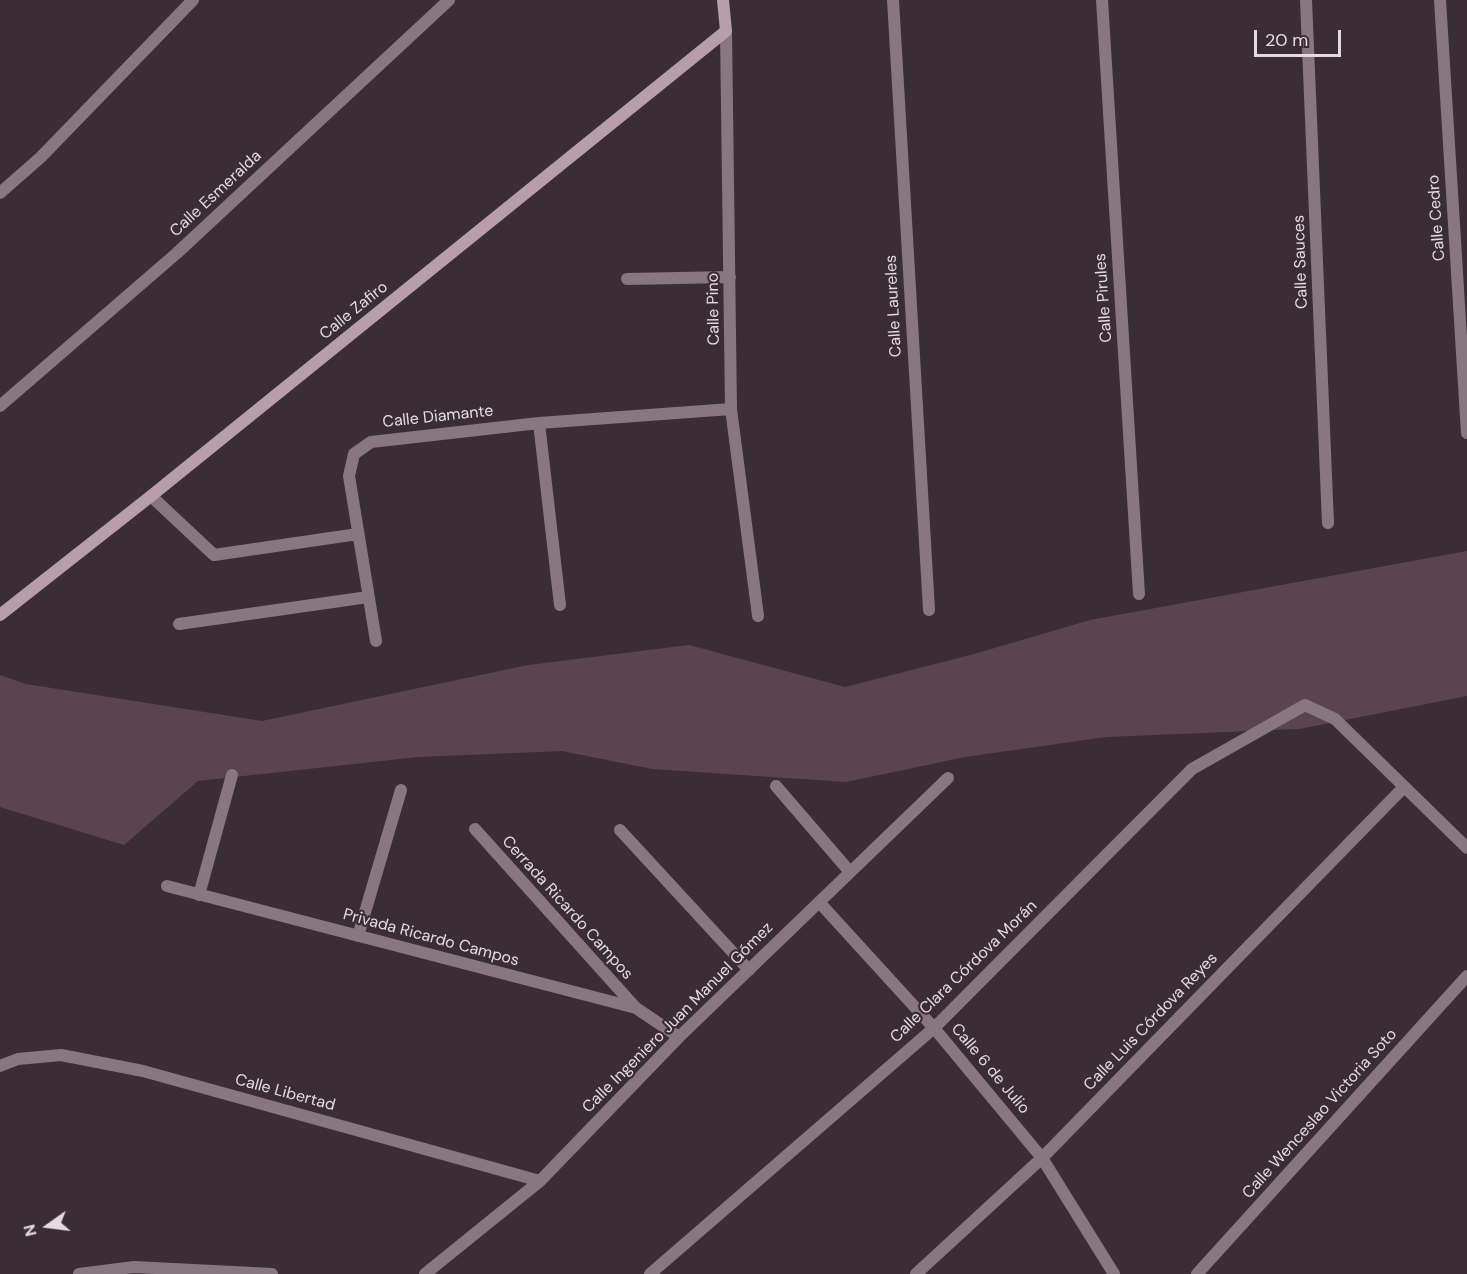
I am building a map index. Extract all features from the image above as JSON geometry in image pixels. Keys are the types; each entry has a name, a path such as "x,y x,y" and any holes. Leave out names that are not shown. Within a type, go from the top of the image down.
{"street":[{"path":"0,193 41,157 193,0"},
{"name":"Calle Esmeralda","path":"0,406 177,253 449,0"},
{"name":"Calle Pino","path":"723,0 726,32 731,409 758,616"},
{"name":"Calle Laureles","path":"893,0 929,610"},
{"name":"Calle Pirules","path":"1102,0 1139,594"},
{"name":"Calle Sauces","path":"1306,0 1328,523"},
{"name":"Calle Cedro","path":"1440,0 1467,434"},
{"name":"Calle Zafiro","path":"0,615 726,32"},
{"path":"627,279 730,277"},
{"name":"Calle Diamante","path":"376,641 349,476 354,454 371,442 539,423 731,409"},
{"path":"539,423 560,605"},
{"path":"151,496 214,555 358,534"},
{"path":"179,624 368,597"},
{"name":"Calle Clara Córdova Morán","path":"650,1274 934,1028 1192,769 1305,705 1335,720 1404,787"},
{"path":"199,895 232,775"},
{"name":"Calle Ingeniero Juan Manuel Gómez","path":"425,1274 540,1181 679,1037 948,778"},
{"path":"776,786 850,872"},
{"path":"1404,787 1467,848"},
{"name":"Calle Luis Córdova Reyes","path":"916,1274 1042,1158 1404,787"},
{"path":"358,936 401,790"},
{"name":"Cerrada Ricardo Campos","path":"475,830 636,1008"},
{"path":"620,830 749,970"},
{"name":"Privada Ricardo Campos","path":"167,886 636,1008 679,1037"},
{"name":"Calle 6 de Julio","path":"819,902 934,1028 1042,1158 1114,1274"},
{"name":"Calle Wenceslao Victoria Soto","path":"1197,1274 1467,975"},
{"name":"Calle Libertad","path":"0,1066 18,1059 61,1054 143,1071 540,1181"},
{"path":"79,1274 134,1267 272,1274"}],"shaded area":[{"path":"1467,551 1467,696 1299,729 1106,737 965,757 846,782 652,769 562,751 418,757 198,781 124,845 0,807 0,675 26,684 262,721 528,665 689,645 845,687 974,654 1090,620"}]}
